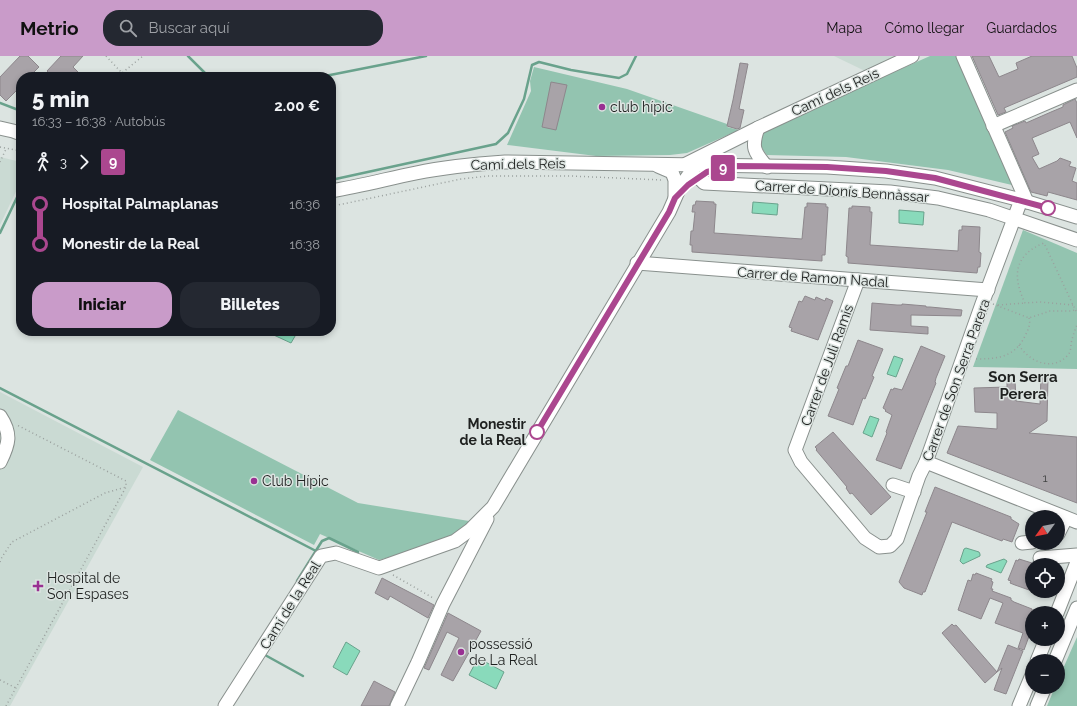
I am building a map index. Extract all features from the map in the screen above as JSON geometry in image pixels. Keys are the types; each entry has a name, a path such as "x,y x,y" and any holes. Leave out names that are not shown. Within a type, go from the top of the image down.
{"street":[{"path":"963,56 1024,201"},
{"name":"Camí dels Reis","path":"693,170 758,128 906,57"},
{"path":"993,126 1077,90"},
{"path":"0,128 16,132"},
{"path":"758,128 754,146 757,155 767,167"},
{"path":"0,137 16,139"},
{"name":"Camí dels Reis","path":"336,190 357,187 416,173 471,164 505,162 656,164 693,170 731,166 827,167 886,171 935,178 1024,201 1077,218"},
{"path":"656,164 672,172 675,180 675,198"},
{"path":"397,706 443,604 493,507 637,263 669,212 680,187 693,170"},
{"name":"Carrer de Dionís Bennàssar","path":"693,170 704,183 890,192 938,198 989,210 1077,240"},
{"name":"Carrer de Son Serra Parera","path":"879,547 890,546 898,539 919,476 926,462 988,290 1015,219 1024,201"},
{"name":"Carrer de Ramon Nadal","path":"637,263 988,290"},
{"name":"Carrer de Juli Ramis","path":"858,280 795,450 801,462 865,538 879,547"},
{"path":"0,417 8,434 8,446 0,462"},
{"path":"926,462 1071,520"},
{"path":"893,485 914,492"},
{"path":"379,568 455,541 470,530 493,507"},
{"name":"Camí de la Real","path":"225,706 321,556 336,553 379,568"},
{"path":"1040,558 1077,556"},
{"path":"1060,606 1077,562"},
{"path":"1058,654 1077,608"},
{"path":"1019,706 1025,691"},
{"path":"1037,706 1042,694"}],"path":[{"path":"106,56 121,72"},
{"path":"123,72 143,56"},
{"path":"0,147 16,150"},
{"path":"0,162 6,148"},
{"path":"336,205 461,179 488,176 571,176 675,180"},
{"path":"1025,303 1018,288 1017,272 1019,263 1023,256 1034,247 1044,243 1077,313"},
{"path":"1074,305 1040,302 996,305 1029,318 1050,310 1076,310"},
{"path":"976,359 1002,357 1010,354 1020,345 1030,322 1029,318"},
{"path":"1020,345 1022,350 1033,360 1041,363 1056,363 1068,354 1071,349 1071,341 1077,325"},
{"path":"0,417 126,481 126,487 6,706"},
{"path":"0,562 12,542 105,493 126,487"},
{"path":"379,568 443,604"},
{"path":"0,680 16,688"}],"shaded area":[{"path":"834,56 896,56 865,71"},
{"path":"930,56 956,56 1012,185 948,170 846,157 767,155 762,148 761,140 766,129"},
{"name":"club hípic","path":"534,67 627,89 727,124 727,127 739,130 687,153 670,155 596,156 507,145 531,91 530,81"},
{"path":"0,157 16,161 16,191 0,225"},
{"path":"753,202 778,204 777,215 752,213"},
{"path":"899,210 924,212 923,225 899,223"},
{"path":"1023,230 1077,253 1077,369 973,367"},
{"path":"276,336 295,336 291,343"},
{"path":"894,356 903,359 896,377 887,374"},
{"name":"Hospital de Son Espases","path":"0,392 143,467 10,706 0,706"},
{"name":"Club Hípic","path":"178,410 358,503 469,521 466,529 455,538 379,560 320,534 314,545 150,460"},
{"path":"870,416 879,419 872,437 863,433"},
{"path":"966,548 979,552 980,556 963,564 960,561 964,549"},
{"path":"1004,559 1007,561 1001,573 986,567 987,565"},
{"path":"1077,637 1077,706 1047,706 1052,694 1065,694 1065,664"},
{"path":"346,642 360,651 347,675 333,667"},
{"path":"478,658 504,672 496,689 469,675"}],"building":[{"path":"20,56 28,56 39,67 34,72 16,72 16,91 6,101 0,95 0,77"},
{"path":"61,56 83,56 73,67 78,72 47,71"},
{"path":"972,56 989,56 999,77 1018,69 1016,63 1032,56 1072,56 1077,68 1077,77 1004,108 1006,112 998,115"},
{"path":"740,63 748,64 739,109 744,110 740,128 737,129 727,126"},
{"path":"551,82 567,85 556,130 542,127"},
{"path":"1075,99 1077,103 1077,138 1070,122 1032,138 1039,154 1032,157 1039,169 1057,161 1060,158 1071,162 1069,166 1076,168 1072,181 1077,183 1077,200 1048,192 1047,196 1031,192 1005,132 1013,128 1012,126 1025,121 1026,123 1063,107 1063,105"},
{"path":"696,201 714,202 714,204 716,204 714,233 802,239 805,207 807,207 807,203 826,204 826,207 828,207 825,255 822,255 822,261 692,252 692,245 690,245 691,231 693,231 695,212 692,212 693,205 695,205"},
{"path":"852,206 870,207 870,212 872,212 870,245 958,251 959,230 962,230 962,226 980,227 979,252 981,253 980,267 978,267 977,273 848,263 848,257 846,256 849,208 852,208"},
{"path":"805,296 815,300 816,297 825,301 826,298 833,301 818,340 791,331 792,328 789,327 799,301 802,302"},
{"path":"872,303 902,304 962,310 961,316 911,315 911,326 928,327 928,334 870,330"},
{"path":"858,340 883,349 872,376 874,377 865,399 863,398 853,425 828,416 839,389 837,388 846,366 848,366"},
{"path":"921,346 945,356 936,378 936,383 901,469 876,460 887,433 886,432 892,415 883,408 891,389 893,390 894,388 902,390"},
{"path":"1041,376 1048,377 1047,421 1029,433 1077,437 1077,503 947,453 958,426 997,429 997,413 975,412 974,388 1007,387 1007,381 1015,380 1016,401 1040,404"},
{"path":"833,432 891,497 871,515 852,493 850,494 846,488 847,487 816,450 817,449 815,447"},
{"path":"935,487 1011,517 1011,519 1019,524 1012,542 1003,539 1002,541 952,522 925,592 923,592 922,595 904,588 899,582 927,512 925,512"},
{"path":"1019,559 1025,561 1025,588 1010,583 1011,581 1008,580 1016,560 1018,561"},
{"path":"976,573 992,579 992,591 1011,598 1014,602 1025,606 1025,646 1024,650 1018,648 1023,633 995,623 1003,603 990,598 981,619 958,610 968,580 971,581 973,574 975,575"},
{"path":"382,578 434,605 428,618 390,596 388,600 375,593"},
{"name":"possessió de La Real","path":"448,613 481,631 453,681 441,675 459,638 447,632 429,670 424,668"},
{"path":"952,624 954,626 956,625 997,672 985,683 942,633"},
{"path":"1008,645 1023,651 1006,694 994,690 1002,668 997,672"},
{"path":"374,681 395,692 389,706 361,706"}],"waterway":[{"path":"188,56 204,72"},
{"path":"336,74 426,56"},
{"path":"336,179 496,144 508,133 524,99 532,65 539,62 571,70 619,78 627,74 636,56"},
{"path":"0,103 16,109"},
{"path":"0,233 16,199"},
{"path":"0,388 316,551"},
{"path":"297,581 322,541 329,538 358,552"},
{"path":"265,655 303,676"}],"bus line":[{"name":"9","path":"537,432 637,263 669,212 675,198 688,185 707,172 731,166 827,167 886,171 935,178 1048,208"}],"place":[{"name":"club hípic","path":"602,107"},
{"name":"Monestir de la Real","path":"537,432"},
{"name":"Club Hípic","path":"254,481"},
{"name":"Hospital de Son Espases","path":"38,586"},
{"name":"possessió de La Real","path":"461,652"}],"district":[{"name":"Son Serra Perera","path":"1023,386"}]}
